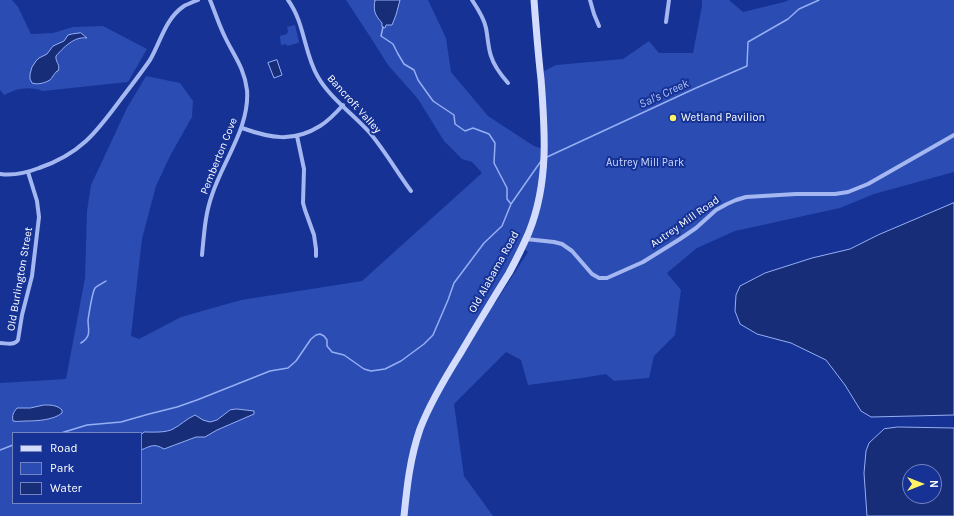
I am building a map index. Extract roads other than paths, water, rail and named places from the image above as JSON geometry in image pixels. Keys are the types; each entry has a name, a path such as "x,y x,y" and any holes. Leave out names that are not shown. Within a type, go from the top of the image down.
{"main road":[{"name":"Old Alabama Road","path":"404,516 408,478 413,452 420,429 442,383 509,273 534,219 544,170 545,145 544,111 534,0"}],"street":[{"path":"0,174 8,175 28,172 50,164 76,150 90,138 105,121 143,71 172,17 185,6 198,0"},
{"name":"Pemberton Cove","path":"202,255 206,219 211,196 219,175 242,128 246,113 247,101 244,75 220,28 210,0"},
{"name":"Bancroft Valley","path":"288,0 298,19 311,61 318,77 328,90 371,135 410,191"},
{"path":"472,0 482,15 486,28 488,48 491,58 508,83"},
{"path":"590,0 599,26"},
{"path":"666,22 669,0"},
{"path":"242,128 269,136 297,136 320,126 343,106"},
{"path":"297,136 304,169 303,203 314,235 316,256"},
{"name":"Autrey Mill Road","path":"526,239 562,244 572,251 592,274 599,278 607,278 643,262 696,228 716,210 736,200 746,197 796,194 835,194 848,192 868,184 954,136"},
{"name":"Old Burlington Street","path":"0,343 14,344 17,342 32,276 39,217 37,201 28,172"}],"water":[{"path":"375,0 400,0 392,25 386,25 385,28 382,27 382,23 375,13"},
{"path":"81,33 87,38 73,41 65,46 56,56 59,69 50,80 36,84 32,83 30,74 36,61 47,54 53,46 64,41 68,35"},
{"path":"277,60 282,75 274,78 268,63"},
{"path":"954,203 954,415 871,417 861,411 845,385 826,360 791,343 757,334 740,324 735,311 736,295 740,286 765,273 812,258 850,249 878,235"},
{"path":"44,405 58,407 62,410 62,413 45,420 13,421 13,414 17,408 30,408"},
{"path":"237,409 254,411 254,414 217,430 205,437 196,437 164,449 161,447 150,446 142,450 142,434 144,432 170,430 195,415 210,422 217,420 230,410"},
{"path":"898,427 954,428 954,516 867,516 864,473 866,451 869,443 884,429"}],"waterway":[{"name":"Sal's Creek","path":"547,157 747,66 748,42 788,19 799,9 819,0"},
{"path":"383,27 381,36 393,44 404,64 414,70 418,80 433,101 454,115 455,124 465,131 473,128 489,134 495,143 494,163 507,188 507,199 511,204"},
{"path":"64,432 87,425 121,422 177,407 270,371 288,368 296,361 311,339 320,334 327,340 327,346 332,352 344,355 364,369 371,371 385,369 401,361 424,344 433,335 454,283 484,243 502,226 511,204 541,161"},
{"path":"81,343 87,338 88,335 88,320 95,288 106,281"},
{"path":"0,450 12,445"}],"place":[{"name":"Wetland Pavilion","path":"673,118"}],"park label":[{"name":"Autrey Mill Park","path":"645,163"}]}
